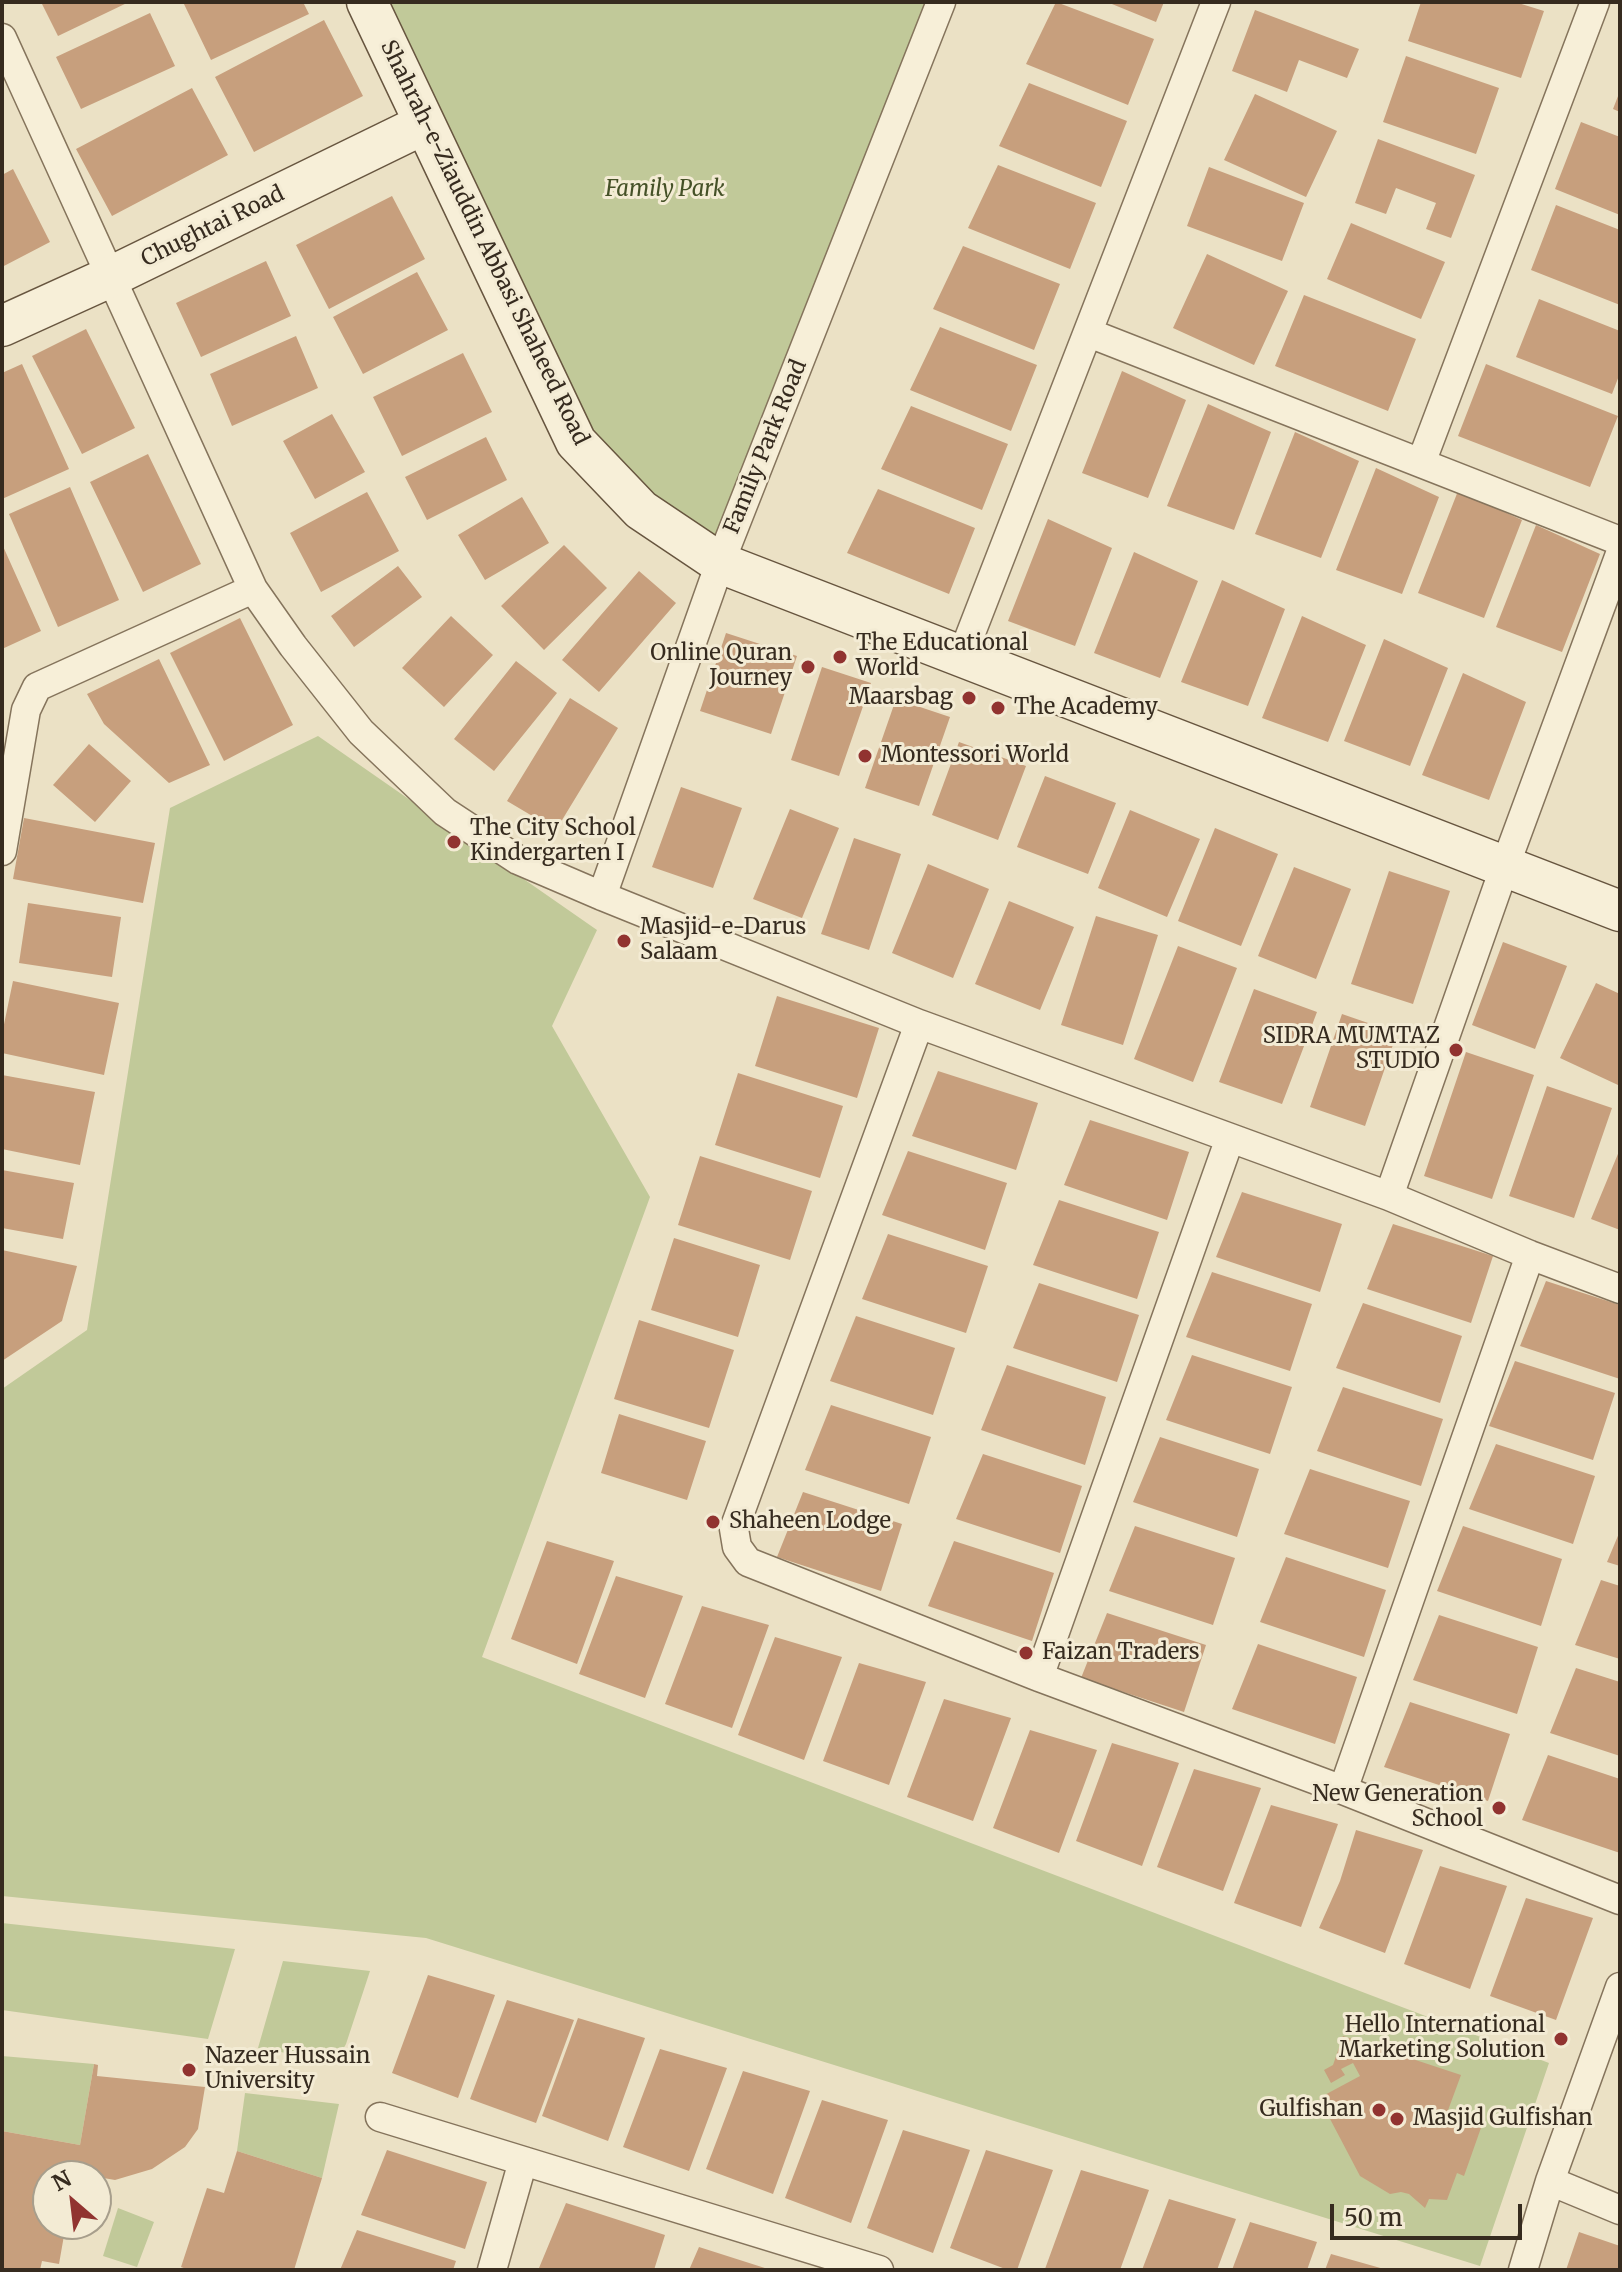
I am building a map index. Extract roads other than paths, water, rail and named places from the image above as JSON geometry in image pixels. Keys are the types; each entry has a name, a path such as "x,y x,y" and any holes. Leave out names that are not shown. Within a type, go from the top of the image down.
{"street":[{"name":"Shahrah-e-Ziauddin Abbasi Shaheed Road","path":"367,2 576,442 641,510 720,563 1620,911"},
{"name":"Family Park Road","path":"602,896 720,563 941,2"},
{"path":"962,656 1216,2"},
{"path":"1421,463 1595,2"},
{"path":"2,38 253,589 293,646 361,732 445,812 518,860 602,896 919,1024 1389,1196 1620,1289"},
{"name":"Chughtai Road","path":"2,326 110,277 424,124"},
{"path":"1089,333 1620,541"},
{"path":"1389,1196 1505,866 1620,554"},
{"path":"2,851 26,710 37,687 253,589"},
{"path":"919,1024 734,1529 737,1547 748,1562 1039,1677 1343,1790 1620,1900"},
{"path":"1039,1677 1230,1138"},
{"path":"1343,1790 1530,1255"},
{"path":"1523,2270 1550,2181 1620,1987"},
{"path":"380,2117 840,2264 879,2270"},
{"path":"492,2270 523,2161"},
{"path":"1550,2181 1620,2210"}],"place":[{"name":"The Educational World","path":"840,657"},
{"name":"Online Quran Journey","path":"808,667"},
{"name":"Maarsbag","path":"969,698"},
{"name":"The Academy","path":"998,708"},
{"name":"Montessori World","path":"865,756"},
{"name":"The City School Kindergarten I","path":"454,842"},
{"name":"Masjid-e-Darus Salaam","path":"624,941"},
{"name":"SIDRA MUMTAZ STUDIO","path":"1456,1050"},
{"name":"Shaheen Lodge","path":"713,1522"},
{"name":"Faizan Traders","path":"1026,1653"},
{"name":"New Generation School","path":"1499,1808"},
{"name":"Hello International Marketing Solution","path":"1561,2039"},
{"name":"Nazeer Hussain University","path":"189,2070"},
{"name":"Gulfishan","path":"1379,2110"},
{"name":"Masjid Gulfishan","path":"1397,2119"}],"park label":[{"name":"Family Park","path":"665,190"}]}
